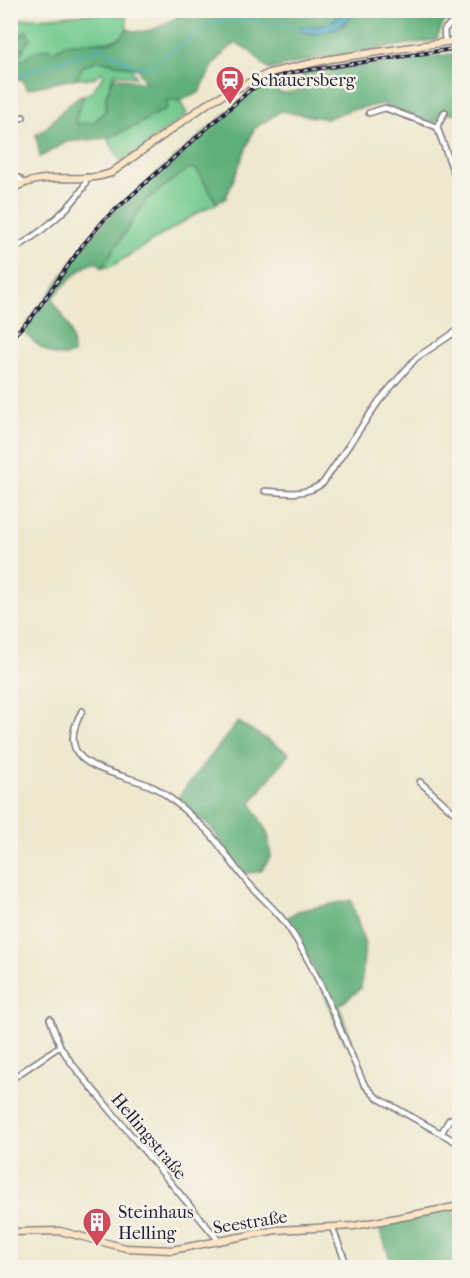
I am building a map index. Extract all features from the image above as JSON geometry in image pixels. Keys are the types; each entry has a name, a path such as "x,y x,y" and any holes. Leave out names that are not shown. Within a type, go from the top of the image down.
{"main road":[{"path":"10,190 23,183 45,177 87,177 111,173 211,101 269,73 310,63 459,40"},
{"name":"Seestraße","path":"10,1232 60,1231 111,1246 155,1251 276,1230 369,1224 459,1206"}],"street":[{"path":"179,14 184,10"},
{"path":"445,42 444,30 448,25 459,22"},
{"path":"369,113 385,108 437,128 459,189"},
{"path":"437,128 446,112"},
{"path":"10,122 23,117"},
{"path":"10,251 72,205 80,195 87,177"},
{"path":"10,180 19,178 23,183"},
{"path":"265,491 294,493 316,488 323,483 379,400 416,358 459,329"},
{"path":"82,711 73,734 74,745 80,755 93,768 133,778 158,789 206,829 244,879 280,915 304,954 364,1084 376,1097 442,1132 459,1144"},
{"path":"420,782 459,818"},
{"name":"Hellingstraße","path":"50,1019 60,1046 80,1074 219,1241"},
{"path":"10,1080 60,1046"},
{"path":"442,1132 449,1120 459,1114"},
{"path":"332,1227 348,1268"}],"green space":[{"path":"126,11 125,35 112,41 77,43 53,52 48,48 19,63 15,64 13,60 24,50 11,44 11,20"},
{"path":"187,11 348,11 329,23 314,27 310,34 340,28 357,11 449,11 453,19 444,22 436,40 313,59 269,70 251,52 237,43 219,58 199,93 180,101 167,100 167,108 107,138 66,142 40,157 36,134 49,125 71,102 84,95 76,117 77,124 93,123 106,110 106,96 114,77 145,83 138,69 98,60 82,67 77,78 27,89 21,78 11,83 10,53 14,41 19,36 26,31 31,38 13,60 15,64 36,51 49,48 53,51 73,43 108,42 122,36 127,29 151,30"},
{"path":"459,53 459,113 444,112 437,122 426,121 384,104 349,110 326,119 281,111 254,129 226,198 217,203 197,170 189,168 146,200 102,268 97,262 86,266 72,277 52,299 68,325 72,337 73,354 59,356 52,354 39,346 23,330 84,246 116,209 252,91 276,81 280,94 304,90 302,74"},
{"path":"98,60 130,65 136,77 114,74 106,96 106,110 93,123 77,124 76,117 84,95 89,94 104,76 102,72 92,79 77,78 82,67"},
{"path":"167,100 180,101 187,114 122,163 107,138 137,125"},
{"path":"189,168 196,169 217,203 112,266 102,268 146,200"},
{"path":"238,722 289,753 251,803 268,834 271,856 261,871 242,874 210,826 175,801"},
{"path":"351,900 365,944 361,988 339,1006 351,1041 346,1044 305,949 286,918 298,911"},
{"path":"459,1210 459,1267 393,1267 379,1227 440,1211"}],"water":[{"path":"348,10 357,11 332,30 316,33 300,31 301,26 326,24"}],"waterway":[{"path":"10,80 66,58 101,48 135,66 149,67 214,22 225,20 258,20 301,30"}],"railway":[{"path":"10,339 32,317 82,246 105,219 250,90 274,78 295,72 460,48"}],"place":[{"name":"Schauersberg","path":"230,106"},
{"name":"Steinhaus Helling","path":"97,1248"}]}
